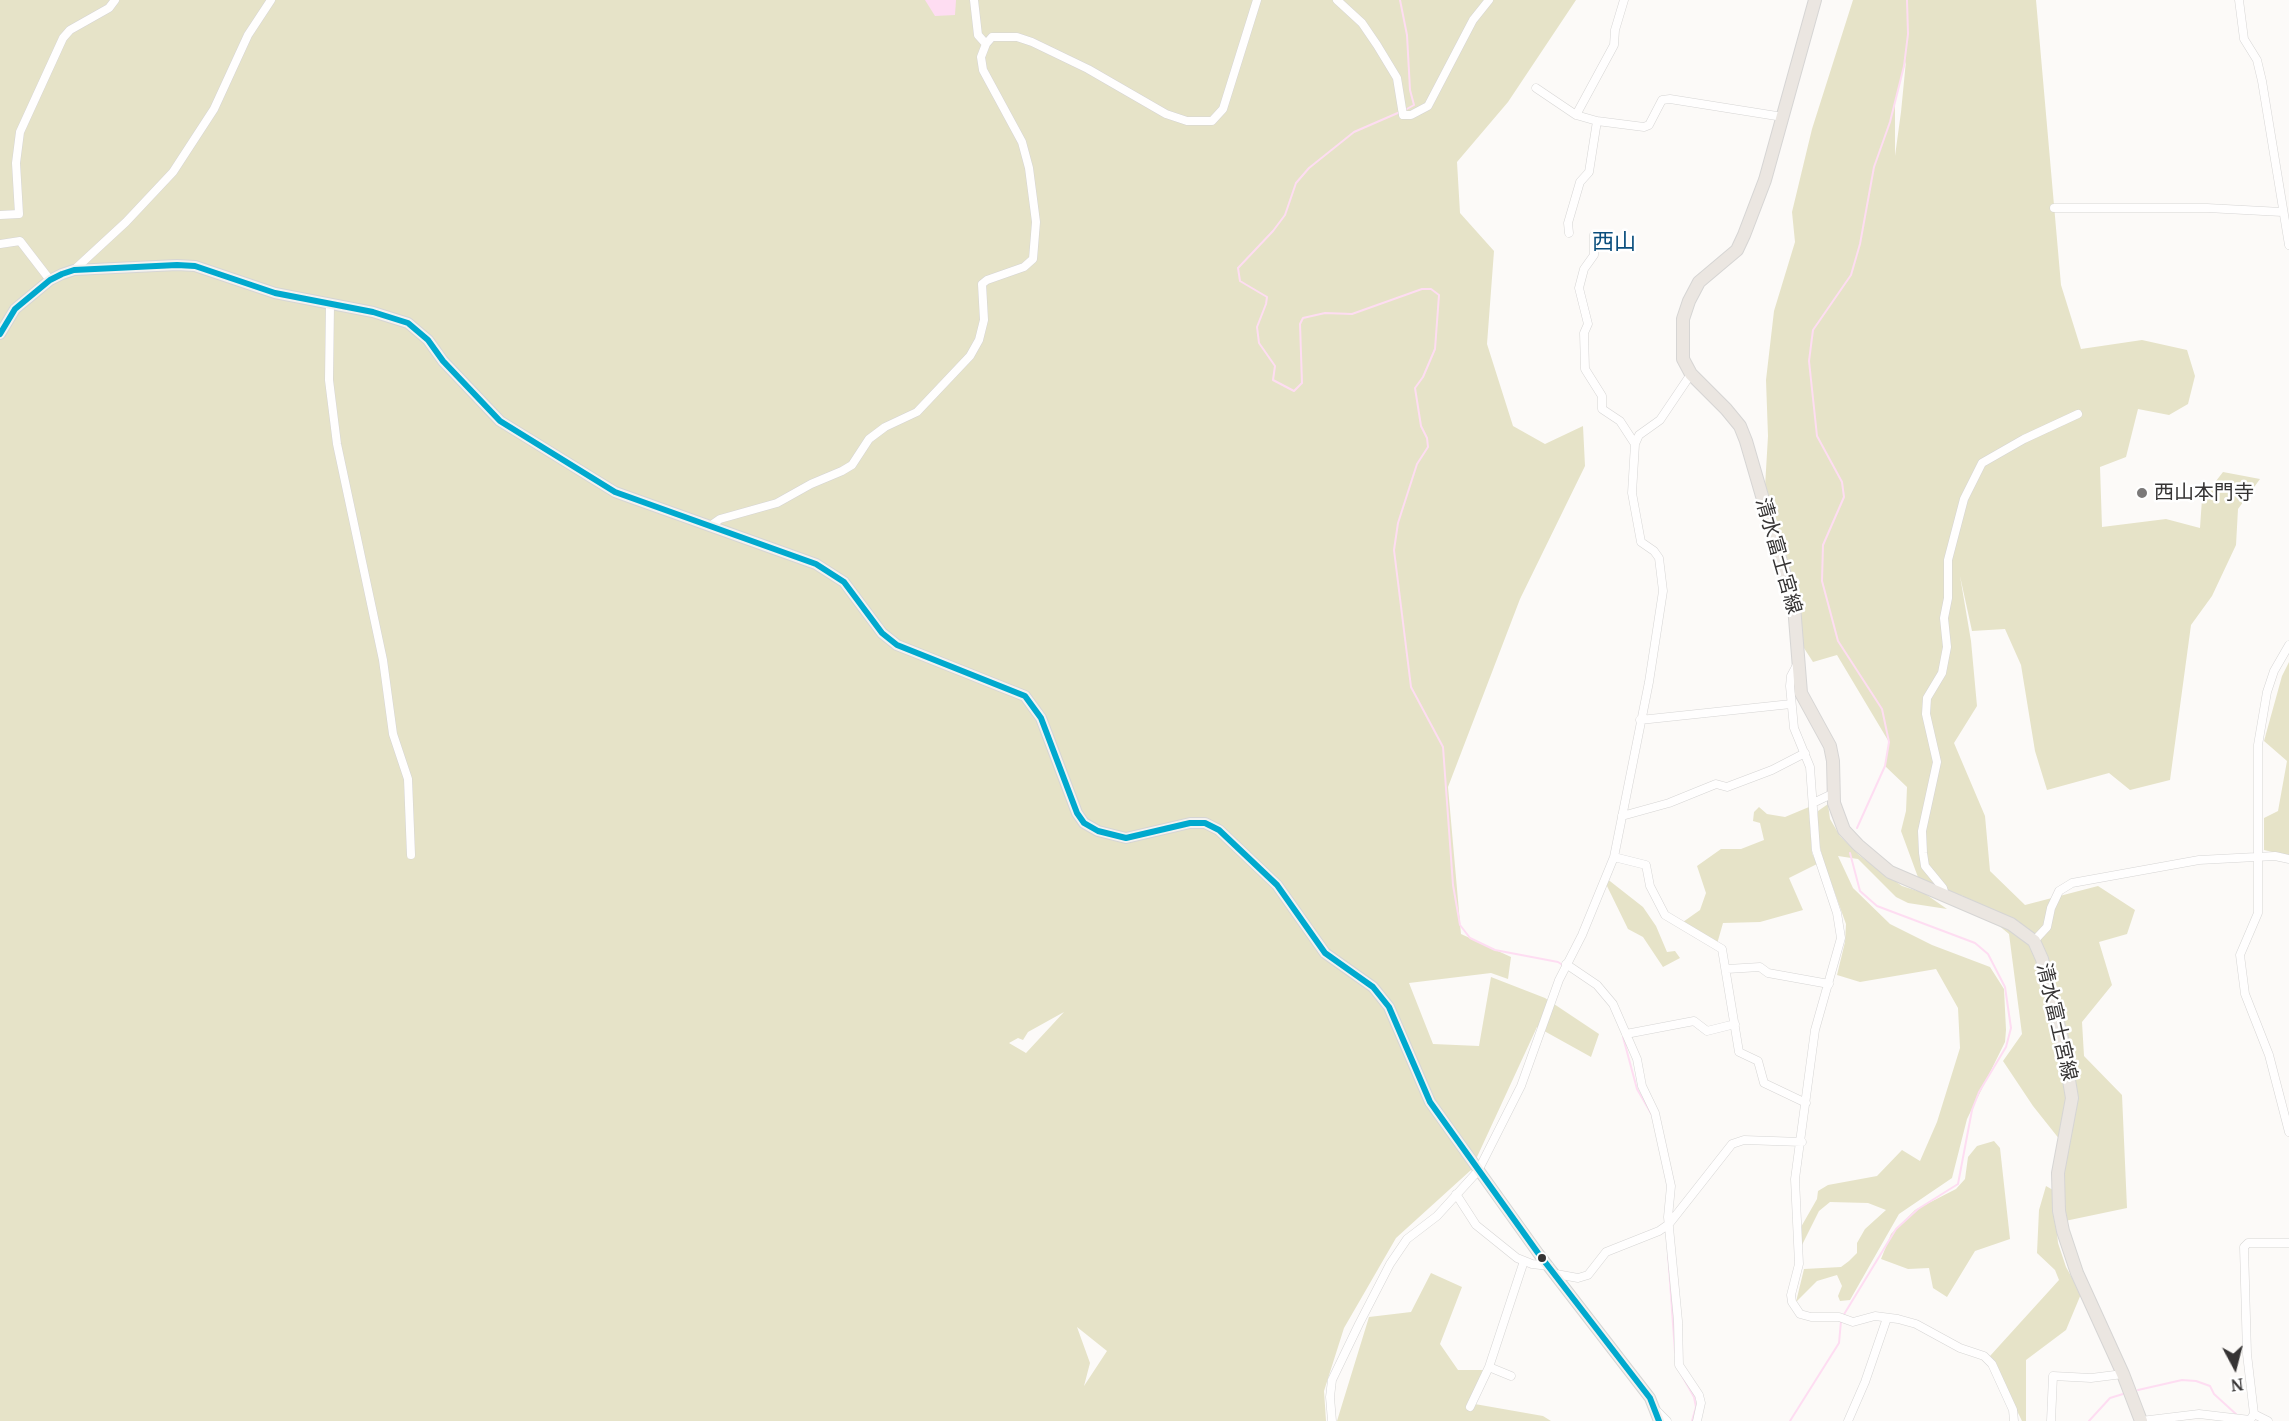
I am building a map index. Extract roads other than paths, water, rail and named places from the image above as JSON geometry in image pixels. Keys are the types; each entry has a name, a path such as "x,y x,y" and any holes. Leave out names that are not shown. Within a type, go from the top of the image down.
{"main road":[{"name":"清水富士宮線","path":"1815,0 1765,180 1737,250 1699,282 1689,301 1683,319 1683,359 1691,374 1740,426 1746,441 1794,606 1798,680 1805,705 1830,746 1838,819 1844,830 1857,846 1890,872 2011,924 2034,941 2042,958 2070,1081 2071,1110 2058,1173 2059,1211 2063,1231 2090,1306 2123,1374 2141,1421"},
{"path":"0,334 15,309 50,280 74,270 195,266 275,293 373,312 408,323 428,340 443,361 500,421 615,492 816,564 844,582 882,633 897,645 1025,696 1041,718 1077,813 1084,823 1098,831 1126,838 1205,822 1219,830 1277,885 1324,953 1373,987 1389,1007 1430,1102 1478,1171 1658,1415"}],"street":[{"path":"0,215 19,214 16,163 20,132 63,38 69,30 109,8 115,0"},
{"path":"74,270 126,222 173,172 202,130 230,80 248,35 271,0"},
{"path":"974,0 978,35 986,44"},
{"path":"710,526 720,519 777,503 811,484 842,471 852,465 869,439 885,427 917,412 970,356 979,340 984,320 982,284 987,280 1024,267 1033,259 1036,222 1029,168 1022,142 983,70 981,57 986,44 992,37 1004,36 1032,42 1088,69 1167,114 1187,122 1212,120 1223,109 1257,0"},
{"path":"1337,0 1362,23 1377,45 1397,78 1402,111 1411,115 1428,106 1473,20 1489,0"},
{"path":"1576,115 1614,45 1615,30 1624,0"},
{"path":"2239,0 2244,39 2257,60 2262,81 2289,244"},
{"path":"1536,88 1576,115 1597,121 1644,127 1649,125 1662,100 1670,99 1784,117"},
{"path":"1569,233 1568,223 1580,182 1589,172 1597,121"},
{"path":"2054,208 2207,208 2282,212"},
{"path":"1594,235 1594,255 1584,269 1579,288 1588,324 1584,333 1585,369 1602,396 1602,409 1620,421 1635,444"},
{"path":"0,244 20,241 50,280"},
{"path":"330,304 329,380 338,444 382,660 393,734 408,779 411,855"},
{"path":"1332,1421 1330,1397 1332,1380 1390,1264 1407,1239 1437,1216 1478,1171 1521,1086 1565,968 1582,935 1614,857 1649,682 1663,591 1659,558 1654,551 1641,542 1632,493 1635,444 1639,435 1660,420 1691,374"},
{"path":"1945,895 1925,866 1923,853 1922,831 1937,762 1926,714 1927,698 1942,673 1945,656 1944,618 1948,598 1948,560 1964,499 1982,463 2024,438 2078,414"},
{"path":"2289,645 2274,671 2267,692 2258,745 2258,913 2240,955 2245,994 2269,1055 2287,1113 2289,1132"},
{"path":"1798,663 1791,675 1794,728 1810,767 1816,850 1837,913 1841,938 1815,1030 1802,1142 1795,1179 1799,1264 1791,1295 1792,1302 1800,1314 1811,1317 1839,1317 1853,1322 1875,1316 1916,1324 1960,1348 1984,1356 1992,1364 2009,1401 2014,1421"},
{"path":"1640,720 1791,704"},
{"path":"1622,816 1669,803 1716,784 1727,787 1772,770 1804,753"},
{"path":"1813,803 1834,793"},
{"path":"1614,857 1646,865 1650,886 1665,915 1722,949 1739,1052 1758,1061 1764,1083 1806,1103"},
{"path":"2034,941 2047,927 2051,908 2059,891 2072,884 2199,860 2259,857 2289,859"},
{"path":"1727,969 1760,967 1768,973 1829,984"},
{"path":"1565,968 1606,994 1626,1034 1660,1130 1671,1186 1669,1224 1678,1321 1679,1365 1700,1395 1701,1403 1697,1421"},
{"path":"1626,1034 1694,1020 1707,1031 1734,1024"},
{"path":"1456,1194 1476,1225 1524,1261 1578,1278 1587,1275 1606,1252 1659,1231 1669,1224 1723,1151 1732,1144 1744,1140 1802,1142"},
{"path":"2141,1421 2199,1414 2250,1420 2254,1414 2247,1354 2244,1247 2248,1243 2289,1243"},
{"path":"1470,1407 1489,1367 1524,1261"},
{"path":"1848,1421 1865,1382 1887,1318"},
{"path":"1489,1367 1511,1376"},
{"path":"2050,1421 2053,1376 2091,1378 2123,1374"},
{"path":"2254,1414 2268,1421"},
{"path":"1658,1415 1667,1421"}],"waterway":[{"path":"1400,0 1407,35 1410,90 1414,105 1405,110"},
{"path":"1857,828 1885,766 1889,742 1882,709 1838,641 1822,581 1823,545 1844,497 1842,482 1817,436 1809,361 1813,330 1851,275 1860,244 1874,167 1890,122 1904,66 1908,34 1907,0"},
{"path":"1400,112 1354,132 1309,168 1296,183 1285,215 1238,268 1240,281 1267,297 1257,327 1259,343 1275,366 1273,380 1294,391 1302,383 1300,324 1303,318 1325,313 1352,314 1422,289 1431,289 1439,295 1435,349 1423,377 1415,388 1421,426 1427,438 1428,447 1417,464 1398,523 1394,550 1411,687 1443,747 1453,885 1460,925 1470,938 1495,950 1558,962 1564,966"},
{"path":"1843,1316 1896,1229 1918,1209 1958,1184 1972,1110 1979,1092 2006,1047 2011,1028 2005,987 1988,954 1975,943 1877,906 1860,891 1850,853"},
{"path":"1623,1037 1637,1089 1652,1115"},
{"path":"1668,1253 1675,1352"},
{"path":"1790,1421 1839,1343 1841,1321"},
{"path":"1681,1374 1694,1397 1696,1407 1692,1421"},
{"path":"2138,1390 2182,1380 2196,1381 2210,1386 2214,1394 2237,1415"},
{"path":"2089,1421 2110,1398 2123,1394"}],"place":[{"name":"西山本門寺","path":"2142,493"}],"district":[{"name":"西山","path":"1614,243"}]}
